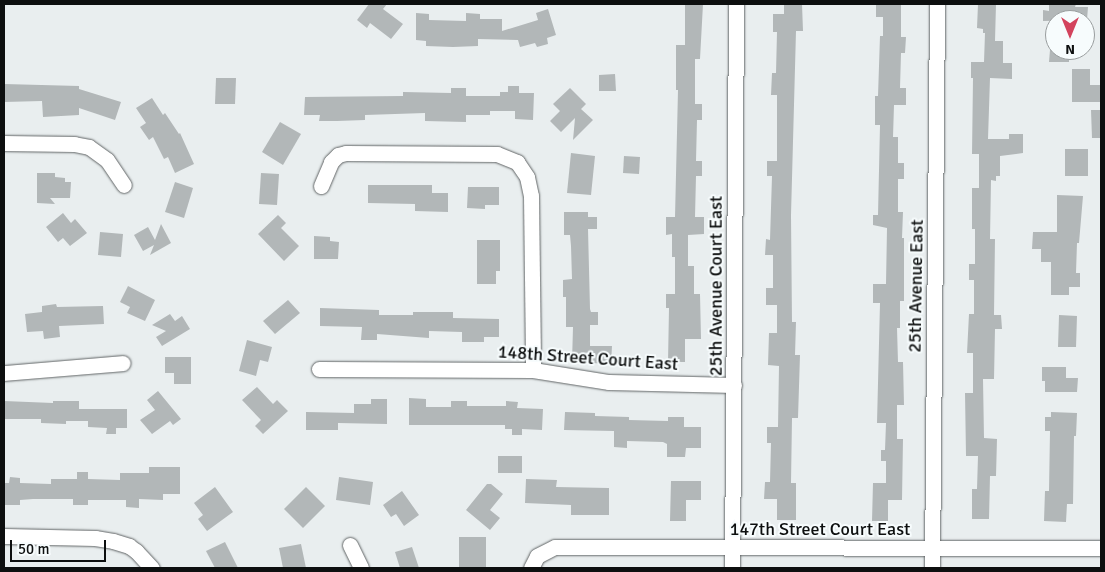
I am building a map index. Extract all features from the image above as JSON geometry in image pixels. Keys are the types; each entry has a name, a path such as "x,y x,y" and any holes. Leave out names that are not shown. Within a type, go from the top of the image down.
{"street":[{"name":"25th Avenue Court East","path":"732,568 736,4"},
{"name":"25th Avenue East","path":"932,568 937,4"},
{"path":"4,143 74,144 89,147 108,160 124,185"},
{"path":"321,186 331,162 338,155 346,152 497,154 517,162 527,177 532,196 533,370"},
{"path":"4,373 123,363"},
{"name":"148th Street Court East","path":"318,369 533,370 609,382 734,385"},
{"path":"4,536 95,538 114,541 129,546 152,568"},
{"path":"350,545 361,568"},
{"name":"147th Street Court East","path":"531,568 533,562 541,553 555,547 732,549 1101,548"}],"building":[{"path":"369,4 387,4 383,9 403,24 391,39 370,23 367,28 357,20"},
{"path":"685,4 703,4 700,59 695,59 695,104 702,104 702,120 697,120 696,161 702,161 702,176 696,176 695,217 704,217 704,234 688,235 688,266 694,266 694,294 700,294 701,339 685,339 685,362 668,362 669,308 666,308 666,294 675,294 675,257 672,257 672,234 666,235 666,217 675,217 678,90 676,90 676,45 685,45"},
{"path":"784,4 802,4 803,31 796,31 791,215 792,322 796,322 795,355 800,355 798,418 792,418 791,483 796,483 796,520 777,520 777,499 764,499 765,482 770,482 771,443 767,443 767,427 778,427 779,366 768,365 769,333 777,333 777,305 766,305 766,288 773,288 773,255 765,255 766,239 770,240 772,176 767,176 767,161 777,161 777,95 771,95 772,73 776,73 777,32 773,32 773,14 784,14"},
{"path":"876,4 901,4 901,37 906,37 905,53 901,53 900,88 906,88 906,105 894,105 893,137 898,137 898,163 904,163 904,179 898,179 898,212 903,212 904,301 900,301 900,328 897,328 898,362 903,362 904,405 897,405 897,439 903,439 902,500 888,500 888,521 872,521 873,483 886,483 886,461 881,461 881,450 885,450 886,423 877,423 880,303 873,303 873,284 886,284 887,228 873,225 873,215 878,215 880,125 875,125 875,96 878,96 880,36 883,36 883,17 876,17"},
{"path":"978,4 996,4 995,41 1003,41 1003,63 1012,63 1012,79 990,78 988,139 1009,139 1009,134 1023,134 1023,153 1000,156 1000,176 996,176 996,181 991,180 990,239 995,239 994,315 1001,315 1002,329 995,329 994,379 983,379 984,438 997,439 996,476 990,476 989,519 972,519 972,489 977,489 978,456 966,456 965,393 973,393 973,353 967,353 969,314 974,314 974,280 969,280 969,264 975,264 975,229 972,229 972,188 979,188 979,154 972,154 973,78 971,78 971,62 984,62 985,33 983,33 983,29 977,28"},
{"path":"1049,4 1076,4 1075,7 1088,7 1088,10 1049,10"},
{"path":"548,9 556,35 547,38 548,44 537,47 535,43 520,47 518,40 478,39 478,46 453,47 426,46 426,41 416,40 416,13 429,14 429,20 466,21 466,13 480,14 480,19 502,19 502,31 538,20 536,13"},
{"path":"1043,10 1045,10 1045,21 1043,21"},
{"path":"1049,60 1069,60 1069,62 1049,62"},
{"path":"1072,69 1090,69 1090,85 1100,85 1100,102 1072,102"},
{"path":"615,74 616,91 599,91 599,75"},
{"path":"216,78 236,78 235,104 215,104"},
{"path":"4,84 79,86 79,89 121,102 115,120 79,108 79,115 43,117 42,101 4,102"},
{"path":"508,86 519,86 519,93 534,93 533,120 515,119 515,111 490,111 490,115 466,115 466,122 425,121 425,113 365,115 365,120 337,121 319,121 320,115 304,115 305,97 403,96 403,92 451,93 451,88 466,88 466,96 500,96 500,92 508,92"},
{"path":"570,88 586,104 581,109 593,120 573,140 575,118 561,132 550,121 560,111 553,104"},
{"path":"152,98 163,115 165,113 180,133 194,164 175,173 168,157 164,159 153,137 149,140 140,127 146,123 136,108"},
{"path":"1091,110 1101,110 1101,138 1092,138"},
{"path":"280,122 301,134 283,165 262,152"},
{"path":"1065,149 1088,149 1088,176 1065,176"},
{"path":"571,153 595,156 591,195 567,193"},
{"path":"624,156 640,157 639,174 623,173"},
{"path":"37,173 55,173 55,177 65,178 65,182 71,182 70,198 50,198 55,204 37,203"},
{"path":"261,173 279,174 277,205 259,204"},
{"path":"175,182 193,188 184,218 165,212"},
{"path":"368,185 432,185 432,193 448,193 448,212 415,211 415,204 368,203"},
{"path":"468,187 499,187 499,205 485,205 485,209 467,208"},
{"path":"1057,195 1083,196 1079,243 1077,243 1076,273 1080,273 1080,287 1069,287 1069,295 1051,295 1051,262 1041,262 1041,249 1032,249 1033,232 1057,232"},
{"path":"564,212 588,212 588,217 597,217 597,229 588,229 590,309 591,312 598,312 598,325 590,325 590,346 612,346 611,364 572,362 573,327 566,327 566,297 563,297 563,280 572,279 570,235 564,235"},
{"path":"63,213 71,223 75,219 87,233 70,246 63,238 58,242 46,227"},
{"path":"278,215 286,223 281,228 299,246 284,261 258,234"},
{"path":"161,224 171,243 150,255 154,245 143,251 134,235 148,227 155,240"},
{"path":"100,232 123,234 121,257 98,255"},
{"path":"314,236 330,237 330,241 339,242 338,259 314,259"},
{"path":"477,240 500,240 500,271 496,271 496,284 477,284"},
{"path":"128,286 155,300 145,321 127,313 130,307 120,302"},
{"path":"288,300 300,313 275,334 263,321"},
{"path":"56,304 57,307 103,306 104,324 59,326 60,337 44,339 43,331 27,332 25,314 42,312 42,306"},
{"path":"320,308 379,310 379,315 413,315 413,312 453,312 453,318 499,319 499,337 484,337 484,342 462,342 462,332 429,331 429,338 377,334 377,340 361,340 362,327 320,326"},
{"path":"170,314 175,321 182,316 190,329 162,346 156,337 166,331 152,325"},
{"path":"1059,315 1077,316 1076,347 1058,347"},
{"path":"247,340 272,347 268,362 260,360 256,376 239,371"},
{"path":"165,357 191,357 191,384 174,384 174,373 165,373"},
{"path":"1042,367 1066,367 1066,378 1078,378 1077,392 1045,392 1045,381 1042,381"},
{"path":"257,387 273,404 277,400 288,411 263,434 255,426 261,420 242,400"},
{"path":"158,391 181,419 173,425 170,421 152,434 140,420 155,410 147,400"},
{"path":"409,398 426,399 426,407 451,407 451,401 467,401 467,406 506,406 506,401 518,402 517,408 543,409 542,430 522,429 522,435 512,435 512,429 505,429 505,425 409,425"},
{"path":"371,399 387,399 387,424 338,423 338,430 306,430 306,412 354,413 354,404 371,404"},
{"path":"4,401 53,403 53,401 79,401 79,409 127,409 127,428 116,428 116,434 106,434 107,428 88,427 88,421 66,421 66,424 41,423 41,419 4,419"},
{"path":"565,412 595,413 595,416 629,417 629,420 668,421 668,417 684,417 684,427 701,427 701,448 686,448 685,457 667,457 667,444 663,442 627,441 627,448 614,447 614,431 564,430"},
{"path":"1051,412 1077,413 1076,436 1074,436 1073,504 1067,504 1066,522 1044,521 1045,491 1049,491 1050,431 1045,431 1045,417 1051,417"},
{"path":"498,456 522,456 522,473 498,473"},
{"path":"149,467 180,467 180,494 163,494 163,500 139,499 139,508 126,507 126,500 88,500 88,505 73,505 73,499 33,499 20,500 20,505 4,505 5,483 9,483 10,477 20,478 20,483 51,484 51,479 77,479 77,472 88,472 88,479 120,480 120,473 149,473"},
{"path":"339,477 373,482 370,505 336,500"},
{"path":"526,479 557,480 556,487 609,488 609,515 571,515 571,505 525,503"},
{"path":"671,481 701,481 701,500 686,500 686,521 670,521"},
{"path":"487,484 491,484 503,494 490,510 500,518 490,530 466,510"},
{"path":"215,487 233,512 207,531 198,519 203,515 194,503"},
{"path":"306,487 325,506 303,528 284,509"},
{"path":"402,491 419,515 404,526 396,514 391,517 383,505"},
{"path":"459,537 486,537 486,568 459,568"},
{"path":"225,542 238,568 215,568 206,551"},
{"path":"301,544 306,568 283,568 279,548"},
{"path":"412,547 419,568 400,568 395,552"}]}
